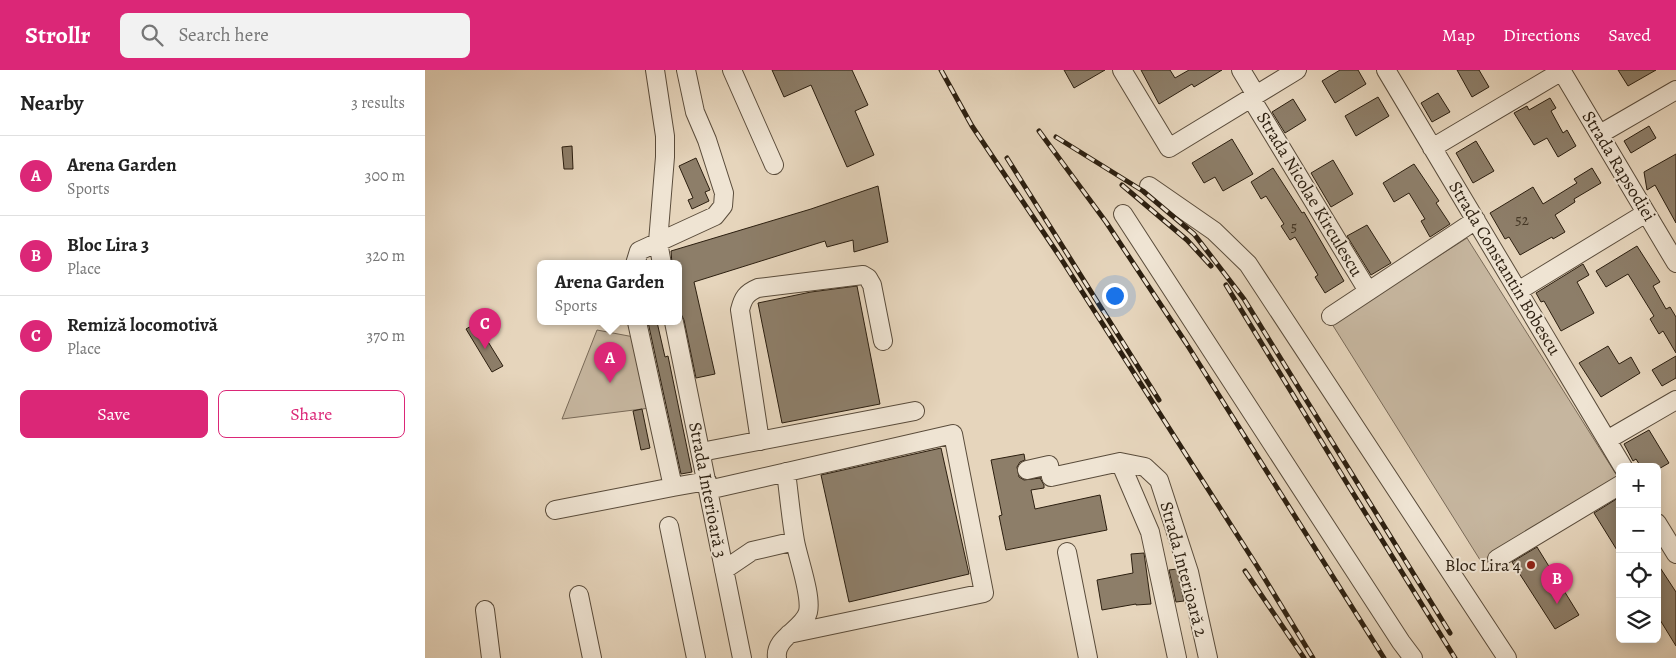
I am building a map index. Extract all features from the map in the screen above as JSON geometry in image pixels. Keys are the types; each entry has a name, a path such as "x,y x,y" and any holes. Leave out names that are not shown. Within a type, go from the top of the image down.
{"street":[{"path":"655,70 665,136 658,242 661,260"},
{"path":"636,260 639,251 715,216 723,206 724,193 707,140 695,112 686,70"},
{"path":"731,70 774,165"},
{"path":"1122,70 1169,148 1297,70"},
{"name":"Strada Nicolae Kirculescu","path":"1241,70 1254,96 1368,291"},
{"name":"Strada Constantin Bobescu","path":"1386,70 1621,463"},
{"path":"1432,148 1561,70"},
{"name":"Strada Rapsodiei","path":"1561,70 1646,213 1673,252"},
{"path":"1599,134 1676,90"},
{"path":"1149,186 1214,231 1248,264 1507,658"},
{"path":"1518,291 1646,213"},
{"path":"1123,214 1395,634 1413,658"},
{"path":"1331,316 1476,220"},
{"path":"760,441 740,310 742,300 748,292 758,288 863,275 868,278 872,285 883,341"},
{"path":"638,325 673,487"},
{"name":"Strada Interioară 3","path":"675,325 742,658"},
{"path":"1607,440 1676,400"},
{"path":"701,452 915,411"},
{"path":"555,510 673,487 707,486 787,472 953,434 984,592 789,634"},
{"path":"1027,470 1049,465 1051,477 1120,462 1150,532 1177,658"},
{"name":"Strada Interioară 2","path":"1120,462 1145,467 1159,480 1189,572 1208,658"},
{"path":"777,658 779,646 805,618 808,610 808,599 795,541 787,472"},
{"path":"1497,559 1616,487"},
{"path":"669,526 696,658"},
{"path":"1661,530 1676,554"},
{"path":"724,570 752,551 795,541"},
{"path":"1067,552 1088,658"},
{"path":"579,595 593,658"},
{"path":"485,610 491,658"}],"shaded area":[{"path":"1467,238 1616,474 1616,481 1482,563 1332,324"},
{"path":"597,330 634,337 650,408 562,419"}],"building":[{"path":"772,70 852,70 868,105 855,111 874,155 847,167 811,85 784,97"},
{"path":"1064,70 1105,70 1074,88"},
{"path":"1141,70 1170,70 1175,78 1189,70 1222,70 1194,87 1192,84 1159,104"},
{"path":"1340,70 1358,70 1366,84 1335,103 1322,81"},
{"path":"1457,70 1479,70 1489,87 1472,97"},
{"path":"1618,70 1656,70 1628,86"},
{"path":"1438,93 1450,112 1432,122 1421,103"},
{"path":"1378,97 1389,116 1356,136 1345,116"},
{"path":"1550,98 1556,108 1551,111 1563,133 1567,130 1576,146 1558,157 1547,138 1534,145 1514,113 1527,106 1529,110"},
{"path":"1293,99 1306,120 1285,133 1272,112"},
{"path":"1649,126 1656,138 1631,153 1624,141"},
{"path":"1232,139 1253,174 1223,191 1215,177 1204,183 1192,163"},
{"path":"1476,141 1494,171 1473,183 1456,153"},
{"path":"572,146 573,169 564,169 562,147"},
{"path":"1676,154 1676,223 1655,185 1647,190 1644,172"},
{"path":"696,158 710,190 705,192 709,201 692,209 688,200 693,198 679,166"},
{"path":"1333,160 1353,194 1331,207 1311,173"},
{"path":"1414,164 1439,201 1436,203 1450,224 1430,237 1421,221 1425,219 1409,193 1394,202 1383,183"},
{"path":"1273,168 1302,213 1304,212 1344,281 1325,293 1315,277 1318,275 1295,237 1290,240 1281,226 1284,224 1266,196 1261,199 1251,182"},
{"path":"1592,168 1601,183 1574,199 1575,202 1555,215 1565,232 1520,255 1509,237 1505,239 1490,213 1533,187 1543,204 1577,183 1574,179"},
{"path":"878,186 888,242 854,252 853,240 827,247 825,241 694,282 715,374 696,378 682,316 682,260 672,260 671,251 811,209"},
{"path":"1367,225 1391,263 1371,275 1347,236"},
{"path":"1637,246 1660,282 1653,286 1666,309 1670,307 1676,317 1676,353 1663,331 1659,334 1650,319 1654,316 1628,274 1606,287 1596,271"},
{"path":"1583,264 1589,275 1577,282 1594,313 1561,331 1544,301 1541,302 1536,293"},
{"path":"857,286 880,404 782,423 758,303 811,292"},
{"path":"480,321 486,330 482,332 503,366 492,372 466,329"},
{"path":"649,325 658,325 665,357 668,356 692,472 681,474"},
{"path":"1608,346 1619,364 1631,357 1640,373 1601,397 1579,363"},
{"path":"1676,356 1676,378 1662,386 1652,370"},
{"path":"642,409 650,448 641,450 633,411"},
{"path":"1649,430 1669,463 1661,468 1661,463 1638,463 1636,459 1633,461 1624,444"},
{"path":"941,448 969,574 849,602 821,475"},
{"path":"1024,454 1025,460 1020,462 1017,467 1019,477 1024,480 1040,478 1044,485 1044,488 1031,490 1035,509 1100,495 1107,530 1006,550 999,516 1002,515 991,460"},
{"path":"1616,499 1616,549 1594,513"},
{"path":"1537,547 1579,615 1555,629 1512,562"},
{"path":"1144,553 1151,604 1136,604 1102,610 1097,580 1133,573 1131,554"},
{"path":"1177,569 1184,601 1176,602 1169,570"},
{"path":"1661,569 1676,592 1676,646 1661,622"}],"railway":[{"path":"941,70 972,126 1058,254 1257,566 1313,658"},
{"path":"1039,131 1106,222 1186,343 1384,658"},
{"path":"1056,137 1143,191 1194,234 1244,299 1450,633"},
{"path":"1007,158 1159,400"},
{"path":"1122,185 1187,240 1211,266"},
{"path":"1226,285 1455,658"},
{"path":"1245,571 1304,658"}],"place":[{"name":"Remiză locomotivă","path":"485,349"},
{"name":"Arena Garden","path":"610,383"},
{"name":"Bloc Lira 4","path":"1531,565"},
{"name":"Bloc Lira 3","path":"1557,604"}]}
